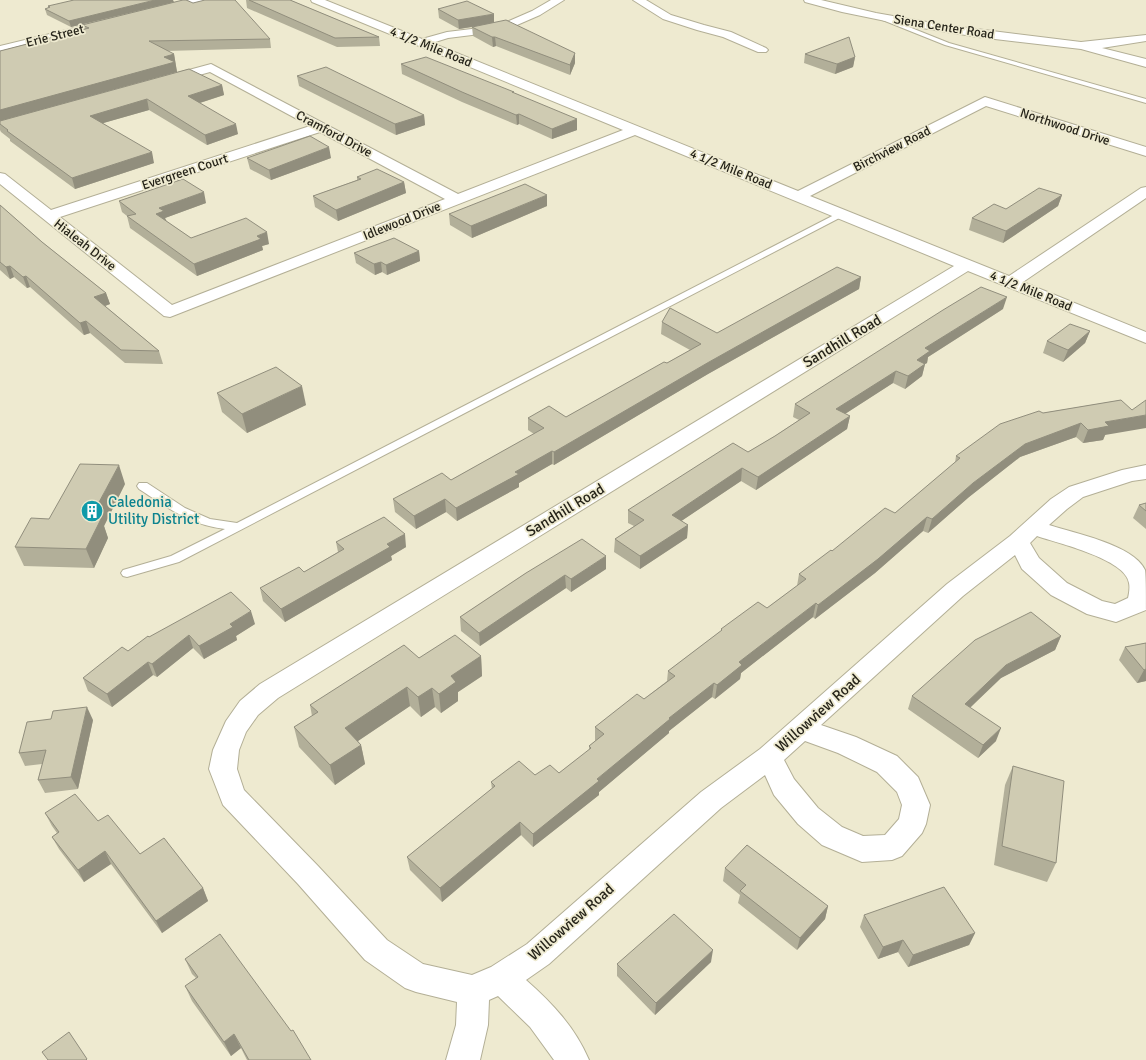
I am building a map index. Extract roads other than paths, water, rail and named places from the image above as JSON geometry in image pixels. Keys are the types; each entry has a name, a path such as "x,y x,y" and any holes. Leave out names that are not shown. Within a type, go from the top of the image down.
{"street":[{"path":"153,12 200,0"},
{"name":"4 1/2 Mile Road","path":"316,0 1146,338"},
{"path":"421,43 447,36 513,23 559,0"},
{"path":"638,0 667,17 727,34 762,50"},
{"name":"Siena Center Road","path":"809,0 882,18 954,30 1081,46 1146,63"},
{"name":"Erie Street","path":"0,50 122,20"},
{"name":"Siena Center Road","path":"1081,46 1146,38"},
{"name":"Cramford Drive","path":"158,83 211,68 457,199"},
{"name":"Northwood Drive","path":"985,101 1146,152"},
{"name":"Birchview Road","path":"799,196 985,101"},
{"name":"Evergreen Court","path":"49,216 321,127"},
{"name":"Idlewood Drive","path":"170,312 634,130"},
{"name":"Hialeah Drive","path":"0,177 170,312"},
{"path":"1011,283 1146,191"},
{"name":"Sandhill Road","path":"473,991 416,977 376,950 308,875 233,797 223,769 226,750 238,723 249,708 269,691 967,265"},
{"name":"Willowview Road","path":"473,991 502,978 538,954 711,800 769,756 801,729 955,590 1025,534 1059,504 1076,492 1129,475 1146,472"},
{"path":"1025,534 1110,552 1130,565 1141,582 1140,603 1116,613 1095,608 1059,589 1030,563 1025,534"},
{"path":"769,756 784,787 808,816 832,836 862,849 892,847 912,824 916,805 908,785 887,764 847,744 801,729"},
{"path":"502,978 544,1020 567,1049 572,1060"},
{"path":"463,1060 472,1025 473,991"}],"lane":[{"path":"882,18 947,44 1146,101"},
{"path":"127,573 175,559 239,527 843,214"},
{"path":"143,486 181,511 208,523 239,527"}],"place":[{"name":"Caledonia Utility District","path":"92,511"}]}
